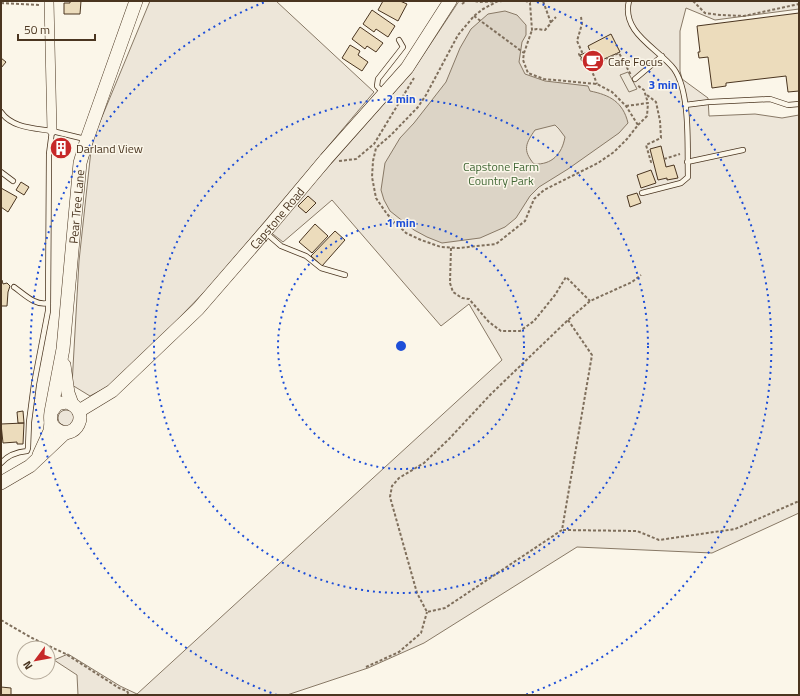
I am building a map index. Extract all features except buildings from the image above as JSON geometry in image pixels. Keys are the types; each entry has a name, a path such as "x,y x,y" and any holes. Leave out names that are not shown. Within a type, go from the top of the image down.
{"street":[{"name":"Pear Tree Lane","path":"51,417 63,349 80,164 86,139 136,1"},
{"name":"Capstone Road","path":"76,408 112,390 198,309 326,159 407,68 450,1"},
{"path":"49,3 52,131"},
{"name":"Pear Tree Lane","path":"63,349 68,393 76,408"},
{"path":"1,483 37,461 66,432 75,429 78,425 80,416 76,408 62,402 53,407 50,431 37,461"},
{"path":"51,417 57,430 66,432"}],"lane":[{"path":"629,1 630,21 638,34 662,56 674,70 680,84 685,106 688,177 681,183 642,193"},
{"path":"384,95 377,86 378,78 403,47 398,40"},
{"path":"634,79 662,56"},
{"path":"685,106 709,102 770,99 788,106 799,104"},
{"path":"1,112 13,123 86,139"},
{"path":"1,462 18,452 27,451 28,448 29,422 34,384 48,303 49,154 52,131"},
{"path":"688,162 743,150"},
{"path":"1,172 13,181"},
{"path":"265,232 281,246 306,256 321,268 345,275"},
{"path":"14,287 37,303 48,303"}],"path":[{"path":"475,1 505,1"},
{"path":"497,1 483,8 458,35 426,95 418,106 376,148 372,161 372,177 376,198 387,214 406,233 441,247 451,248 496,244 525,221 534,199 544,190 598,163 614,152 627,140 647,116 648,103 646,94"},
{"path":"520,1 530,2 532,30 523,60 528,73 544,79 597,84 612,92 626,106 638,125"},
{"path":"543,1 551,22"},
{"path":"693,1 705,13 744,16 799,4"},
{"path":"1,3 49,3"},
{"path":"474,16 524,53"},
{"path":"532,30 545,30 556,17"},
{"path":"581,17 582,24 577,41 582,52 578,54 585,67 588,67 593,73 597,84"},
{"path":"588,67 619,53 634,79"},
{"path":"636,85 644,90 646,94 656,102 660,121 660,138 646,145 653,162"},
{"path":"626,106 648,103"},
{"path":"664,159 687,152"},
{"path":"451,248 450,283 453,292 462,298 469,299 489,322 501,331 520,331 534,321 555,296 566,277 590,301"},
{"path":"366,667 398,652 421,633 427,612 417,593 390,497 392,486 399,478 424,463 449,439 490,394 590,301 632,282 641,275"},
{"path":"562,530 592,355 568,320"},
{"path":"427,612 445,608 562,530 637,531 659,540 735,529 799,501"},
{"path":"1,620 32,638 75,659 119,688 127,691 129,695"}],"green space":[{"path":"150,1 276,1 374,92 212,284 117,382 90,396 72,385 79,261 92,141"},
{"name":"Capstone Farm Country Park","path":"459,1 799,1 799,9 715,20 686,8 680,31 680,71 682,79 708,98 709,116 755,114 782,118 799,115 799,513 712,553 577,547 424,643 368,668 287,695 78,695 77,675 56,661 56,659 68,654 120,686 137,694 502,360 469,304 441,326 332,200 283,242 269,231 315,182 412,72","holes":["308,196 315,203 306,213 299,206"]},
{"path":"63,410 69,410 74,415 72,424 69,426 63,426 58,421 58,415"}],"shaded area":[{"path":"505,11 517,15 526,25 526,35 522,42 519,62 525,74 545,81 588,86 590,91 609,97 615,101 623,110 628,123 619,133 568,169 539,187 530,196 516,218 505,227 480,238 442,243 414,230 390,211 381,190 385,163 400,138 414,123 446,82 460,48 471,29 488,14","holes":["555,125 565,137 559,153 546,163 534,164 528,155 527,147 529,139 535,130"]},
{"path":"628,72 637,89 629,92 620,75"}],"place":[{"name":"Cafe Focus","path":"593,61"},
{"name":"Darland View","path":"61,148"}]}
